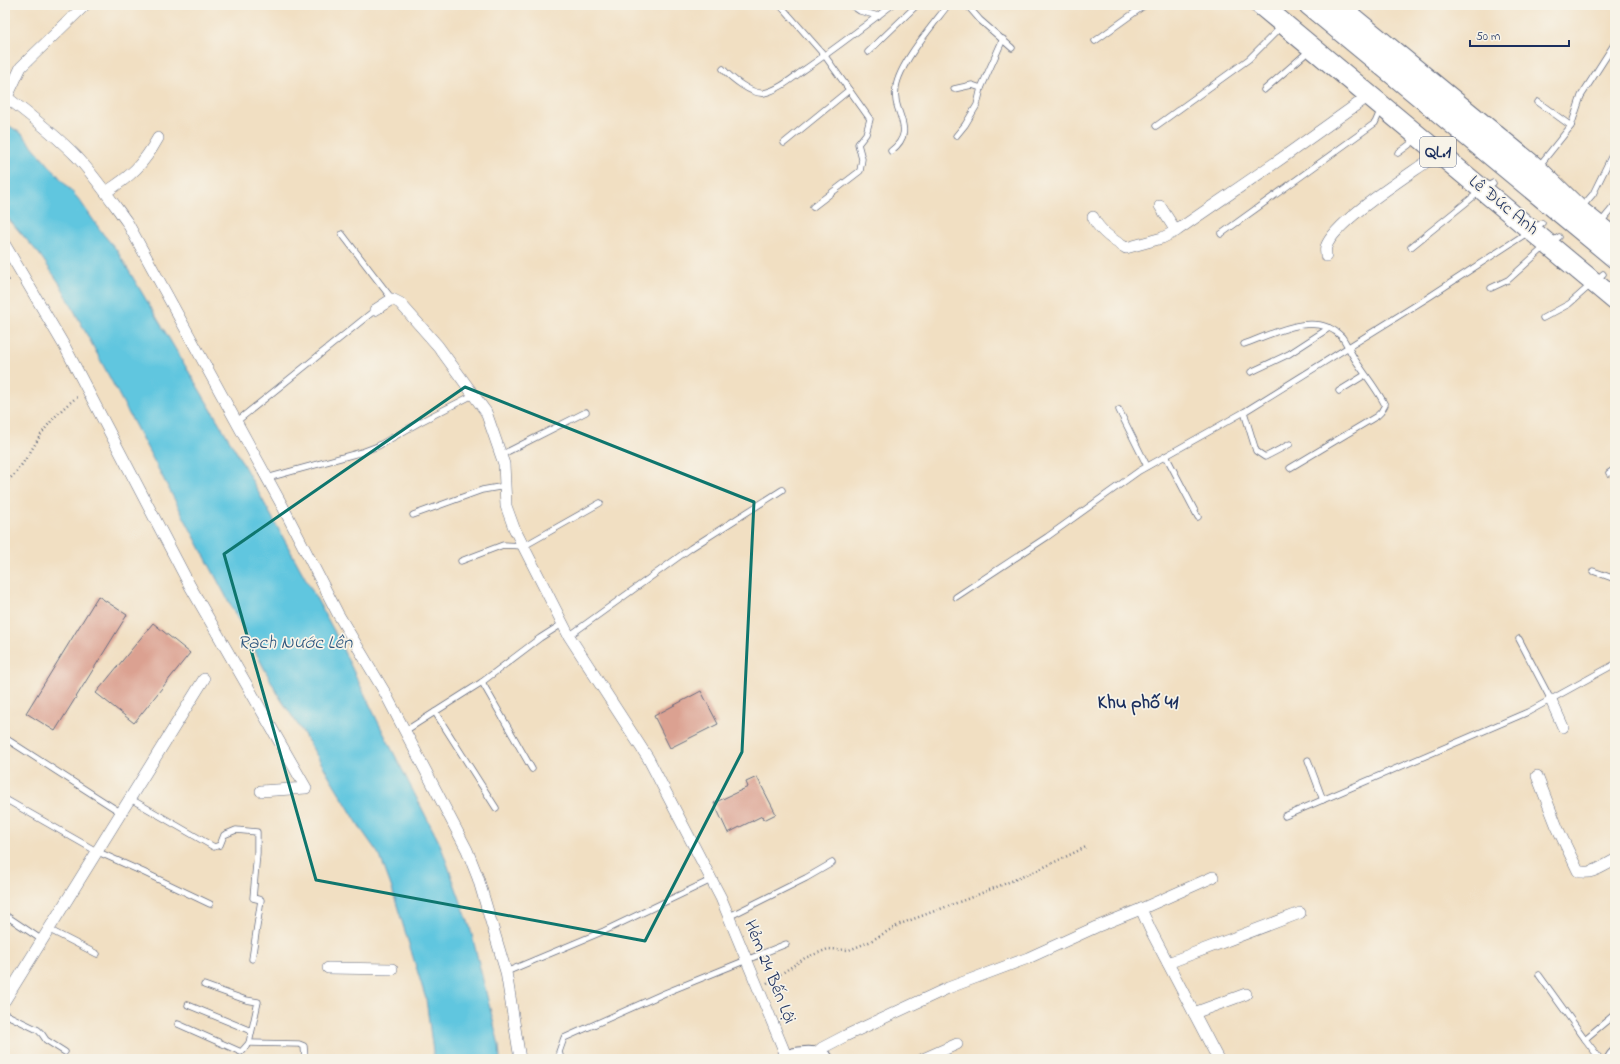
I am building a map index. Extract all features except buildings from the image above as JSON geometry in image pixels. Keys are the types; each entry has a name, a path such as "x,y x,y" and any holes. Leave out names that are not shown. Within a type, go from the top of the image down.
{"highway":[{"name":"Lê Đức Anh","path":"1261,5 1282,15 1482,184"},
{"name":"Lê Đức Anh","path":"1310,5 1615,258"},
{"name":"QL.1","path":"1337,5 1537,169 1580,211 1615,240"},
{"name":"Lê Đức Anh","path":"1282,15 1313,48 1419,137 1537,226 1604,280"},
{"name":"Lê Đức Anh","path":"1554,240 1578,253 1604,280 1615,300"}],"street":[{"path":"85,5 21,67 6,97 42,124 77,157 106,192 127,222 267,478 338,614 384,691 467,850 478,878 506,972 520,1059"},
{"path":"1093,217 1096,223 1112,240 1126,248 1162,238 1176,231 1282,158 1376,100"},
{"path":"106,192 132,174 147,156 158,138"},
{"path":"1326,256 1326,247 1342,225 1356,213 1439,153"},
{"path":"1160,206 1176,231"},
{"path":"5,245 65,347 190,586 306,788 261,791"},
{"path":"375,310 392,299"},
{"name":"Hẻm 24 Bến Lội","path":"392,299 400,303 438,346 486,412 504,464 506,506 514,528 568,636 648,758 721,898 786,1058"},
{"path":"5,1000 120,812 204,679"},
{"path":"1551,700 1563,726"},
{"path":"1537,776 1557,827 1578,871 1584,873 1591,872 1615,860"},
{"path":"786,1058 820,1057 822,1048 948,988 1028,958 1096,927 1213,878"},
{"path":"1141,909 1218,1059"},
{"path":"1168,963 1300,912"},
{"path":"328,968 392,969"},
{"path":"1194,1012 1246,994"},
{"path":"923,1059 956,1044"}],"lane":[{"path":"780,5 826,56 870,119 866,134 858,144 862,159 860,171 813,207"},
{"path":"851,5 860,11 878,16"},
{"path":"723,69 730,77 744,87 763,93 777,88 826,56 892,5"},
{"path":"868,52 917,5"},
{"path":"891,151 898,145 905,133 895,102 896,86 904,66 948,5"},
{"path":"967,5 980,20 1012,48"},
{"path":"1094,41 1145,5"},
{"path":"1156,126 1248,59 1282,15"},
{"path":"956,136 965,125 977,105 981,88 1003,39"},
{"path":"1537,169 1571,126 1581,96 1615,43"},
{"path":"1264,90 1313,48"},
{"path":"954,89 972,85 981,88"},
{"path":"784,142 849,90"},
{"path":"1221,234 1374,123 1376,100"},
{"path":"1538,102 1571,126"},
{"path":"1398,153 1419,137"},
{"path":"1580,211 1593,194 1615,149"},
{"path":"1411,247 1482,184"},
{"path":"1598,225 1615,205"},
{"path":"956,597 1047,538 1138,471 1244,412 1348,348 1537,226"},
{"path":"342,234 392,299"},
{"path":"1491,288 1508,280 1554,240"},
{"path":"1543,318 1569,304 1604,280"},
{"path":"236,422 375,310"},
{"path":"1244,344 1296,325 1323,324 1342,337 1365,375 1379,392 1384,405 1381,412 1356,430 1290,468"},
{"path":"1251,372 1289,354 1328,328"},
{"path":"1339,391 1365,375"},
{"path":"267,478 362,452 378,446 420,422 474,395"},
{"path":"1119,410 1146,466"},
{"path":"501,455 586,412"},
{"path":"1244,412 1256,451 1265,457 1290,444"},
{"path":"1166,456 1198,517"},
{"path":"1609,473 1615,468"},
{"path":"413,515 482,490 505,486"},
{"path":"568,636 691,548 782,490"},
{"path":"461,561 503,545 524,546 600,503"},
{"path":"1592,571 1615,579"},
{"path":"405,731 482,682 540,638 562,624"},
{"path":"1519,639 1551,700"},
{"path":"1285,816 1528,712 1615,664"},
{"path":"482,682 532,768"},
{"path":"435,712 496,808"},
{"path":"5,738 120,812"},
{"path":"1308,760 1323,800"},
{"path":"129,798 214,847 220,845 224,835 236,830 257,832 257,853 253,898 261,900 252,959"},
{"path":"5,799 96,851 210,904"},
{"path":"728,916 806,878 832,863"},
{"path":"506,972 604,931 711,880"},
{"path":"5,915 42,940"},
{"path":"48,929 97,954"},
{"path":"561,1059 559,1052 564,1038 665,993 786,944"},
{"path":"1539,975 1600,1059"},
{"path":"178,1024 241,1052 249,1043 258,1002 246,1000 204,985"},
{"path":"188,1005 252,1031"},
{"path":"5,1014 38,1030 46,1040 65,1052"},
{"path":"1585,1039 1615,1014"},
{"path":"249,1043 299,1044 304,1046 305,1059"}],"path":[{"path":"5,483 27,457 43,432 65,406 87,390"},
{"path":"758,988 811,956 828,949 849,950 869,942 900,924 1036,871 1086,847"}],"highlighted area":[{"path":"465,387 754,502 742,752 645,941 316,880 224,554"}],"water":[{"name":"Rạch Nước Lên","path":"5,123 22,134 80,201 103,234 116,249 237,453 333,629 440,844 470,927 499,1045 500,1059 434,1059 426,999 391,886 380,856 361,829 302,731 280,698 60,284 40,255 5,215"}],"district":[{"name":"Khu phố 41","path":"1138,703"}]}
